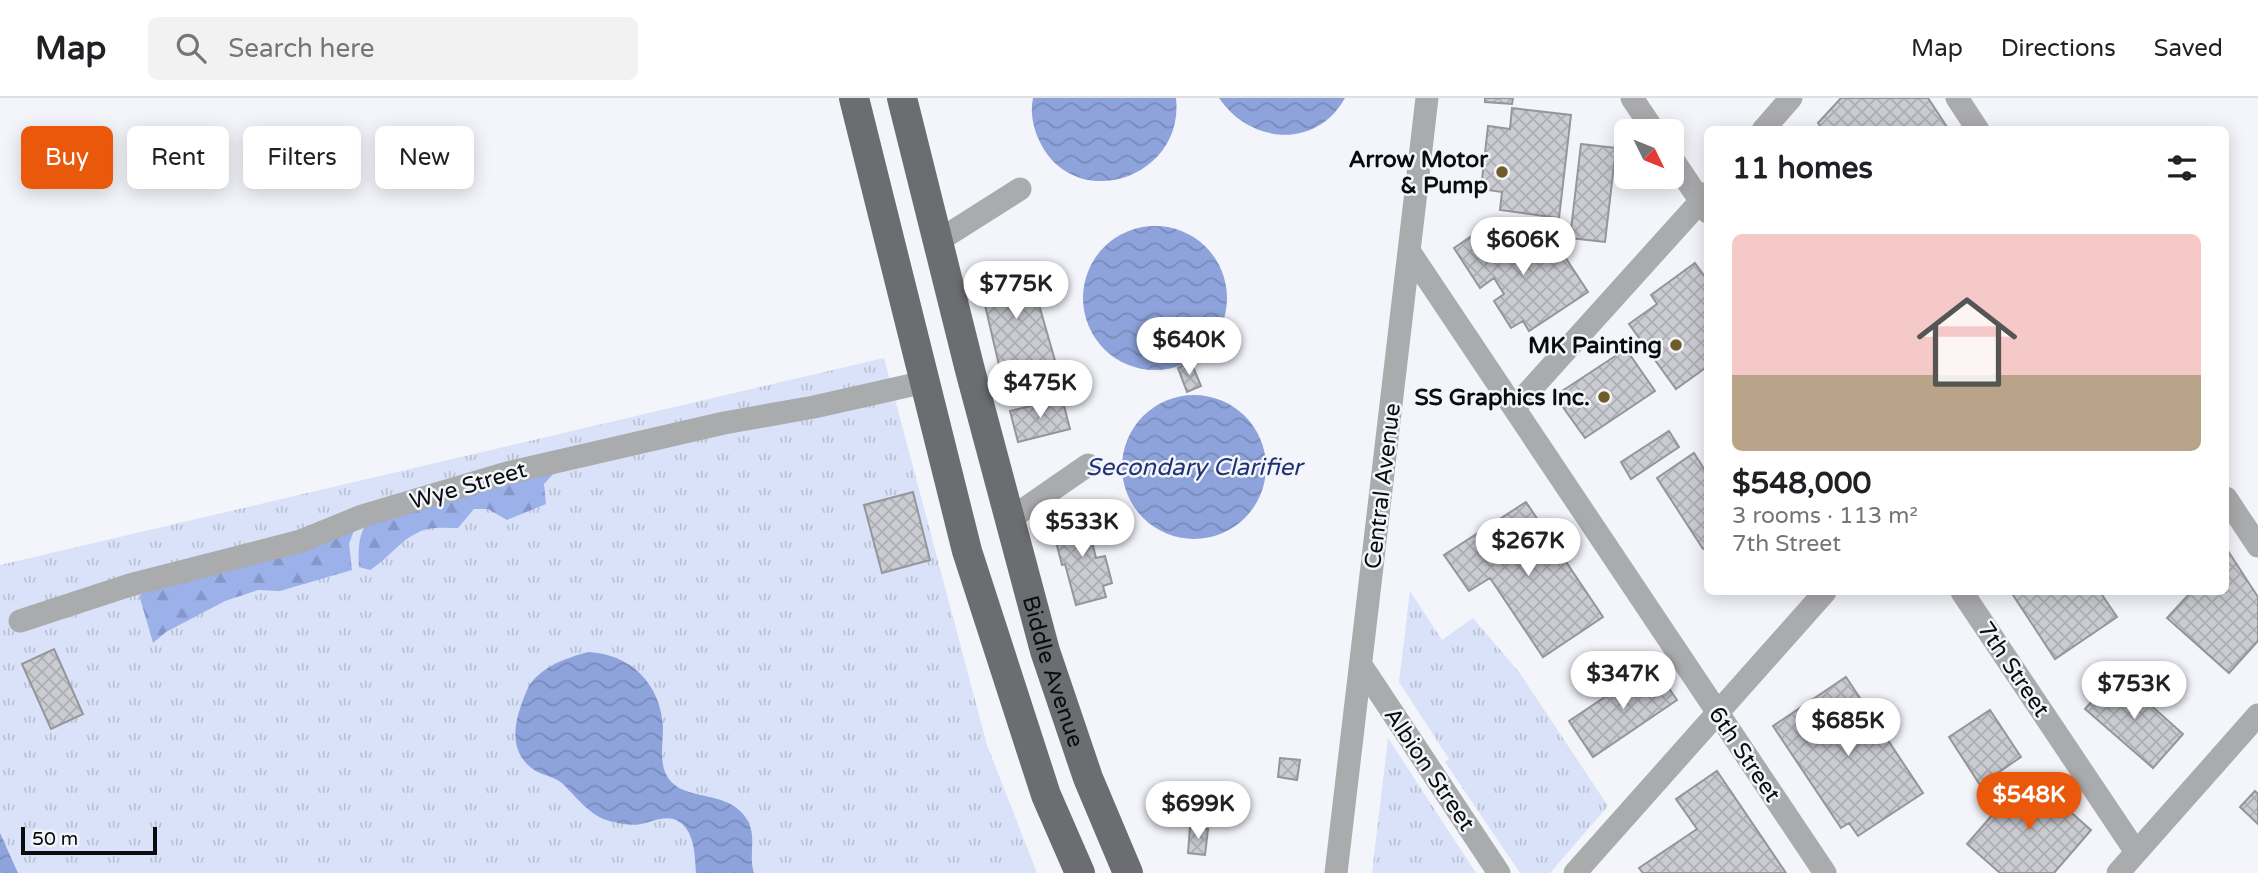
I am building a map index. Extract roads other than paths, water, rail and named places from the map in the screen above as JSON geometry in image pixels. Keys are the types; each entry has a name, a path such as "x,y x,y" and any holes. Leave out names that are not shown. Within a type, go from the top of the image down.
{"main road":[{"name":"Biddle Avenue","path":"854,98 967,551 1046,795 1080,873"},
{"name":"Biddle Avenue","path":"902,98 970,370 1045,651 1088,778 1128,873"},
{"path":"926,382 970,370"},
{"path":"1046,795 1088,778"}],"street":[{"name":"Central Avenue","path":"1336,873 1427,98"},
{"path":"1632,98 1646,119"},
{"path":"1766,126 1791,98"},
{"path":"1957,98 1975,126"},
{"path":"1684,174 1704,201"},
{"path":"938,241 1020,189"},
{"path":"1514,408 1704,203"},
{"name":"6th Street","path":"1409,251 1825,873"},
{"name":"Wye Street","path":"20,621 130,585 301,541 362,516 507,473 724,423 814,407 926,382"},
{"path":"1010,519 1088,465"},
{"path":"2229,502 2258,546"},
{"path":"1575,873 1822,595"},
{"name":"7th Street","path":"1964,595 2136,852"},
{"name":"Albion Street","path":"1361,665 1499,873"},
{"path":"2118,873 2258,715"}],"water":[{"path":"1033,98 1176,98 1174,126 1163,149 1146,167 1124,178 1100,181 1076,176 1055,163 1035,130"},
{"path":"1219,98 1345,98 1333,115 1317,126 1301,133 1283,135 1248,125 1232,113"},
{"path":"1155,226 1183,231 1206,247 1222,270 1227,298 1222,326 1206,349 1183,365 1155,370 1127,365 1104,349 1088,326 1083,298 1088,270 1104,247 1127,231"},
{"name":"Secondary Clarifier","path":"1194,395 1222,400 1245,416 1261,439 1266,467 1261,495 1245,518 1222,534 1194,539 1166,534 1143,518 1127,495 1122,467 1127,439 1143,416 1166,400"},
{"path":"588,652 603,654 630,665 650,685 661,712 662,759 667,776 674,785 684,790 718,799 740,810 751,828 754,873 696,873 692,840 681,823 666,818 634,825 606,820 586,808 561,782 536,771 526,763 516,744 515,734 527,690 545,670"},
{"path":"0,833 18,873 0,873"}],"place":[{"name":"Arrow Motor & Pump","path":"1502,172"},
{"name":"MK Painting","path":"1676,345"},
{"name":"SS Graphics Inc.","path":"1604,397"}]}
